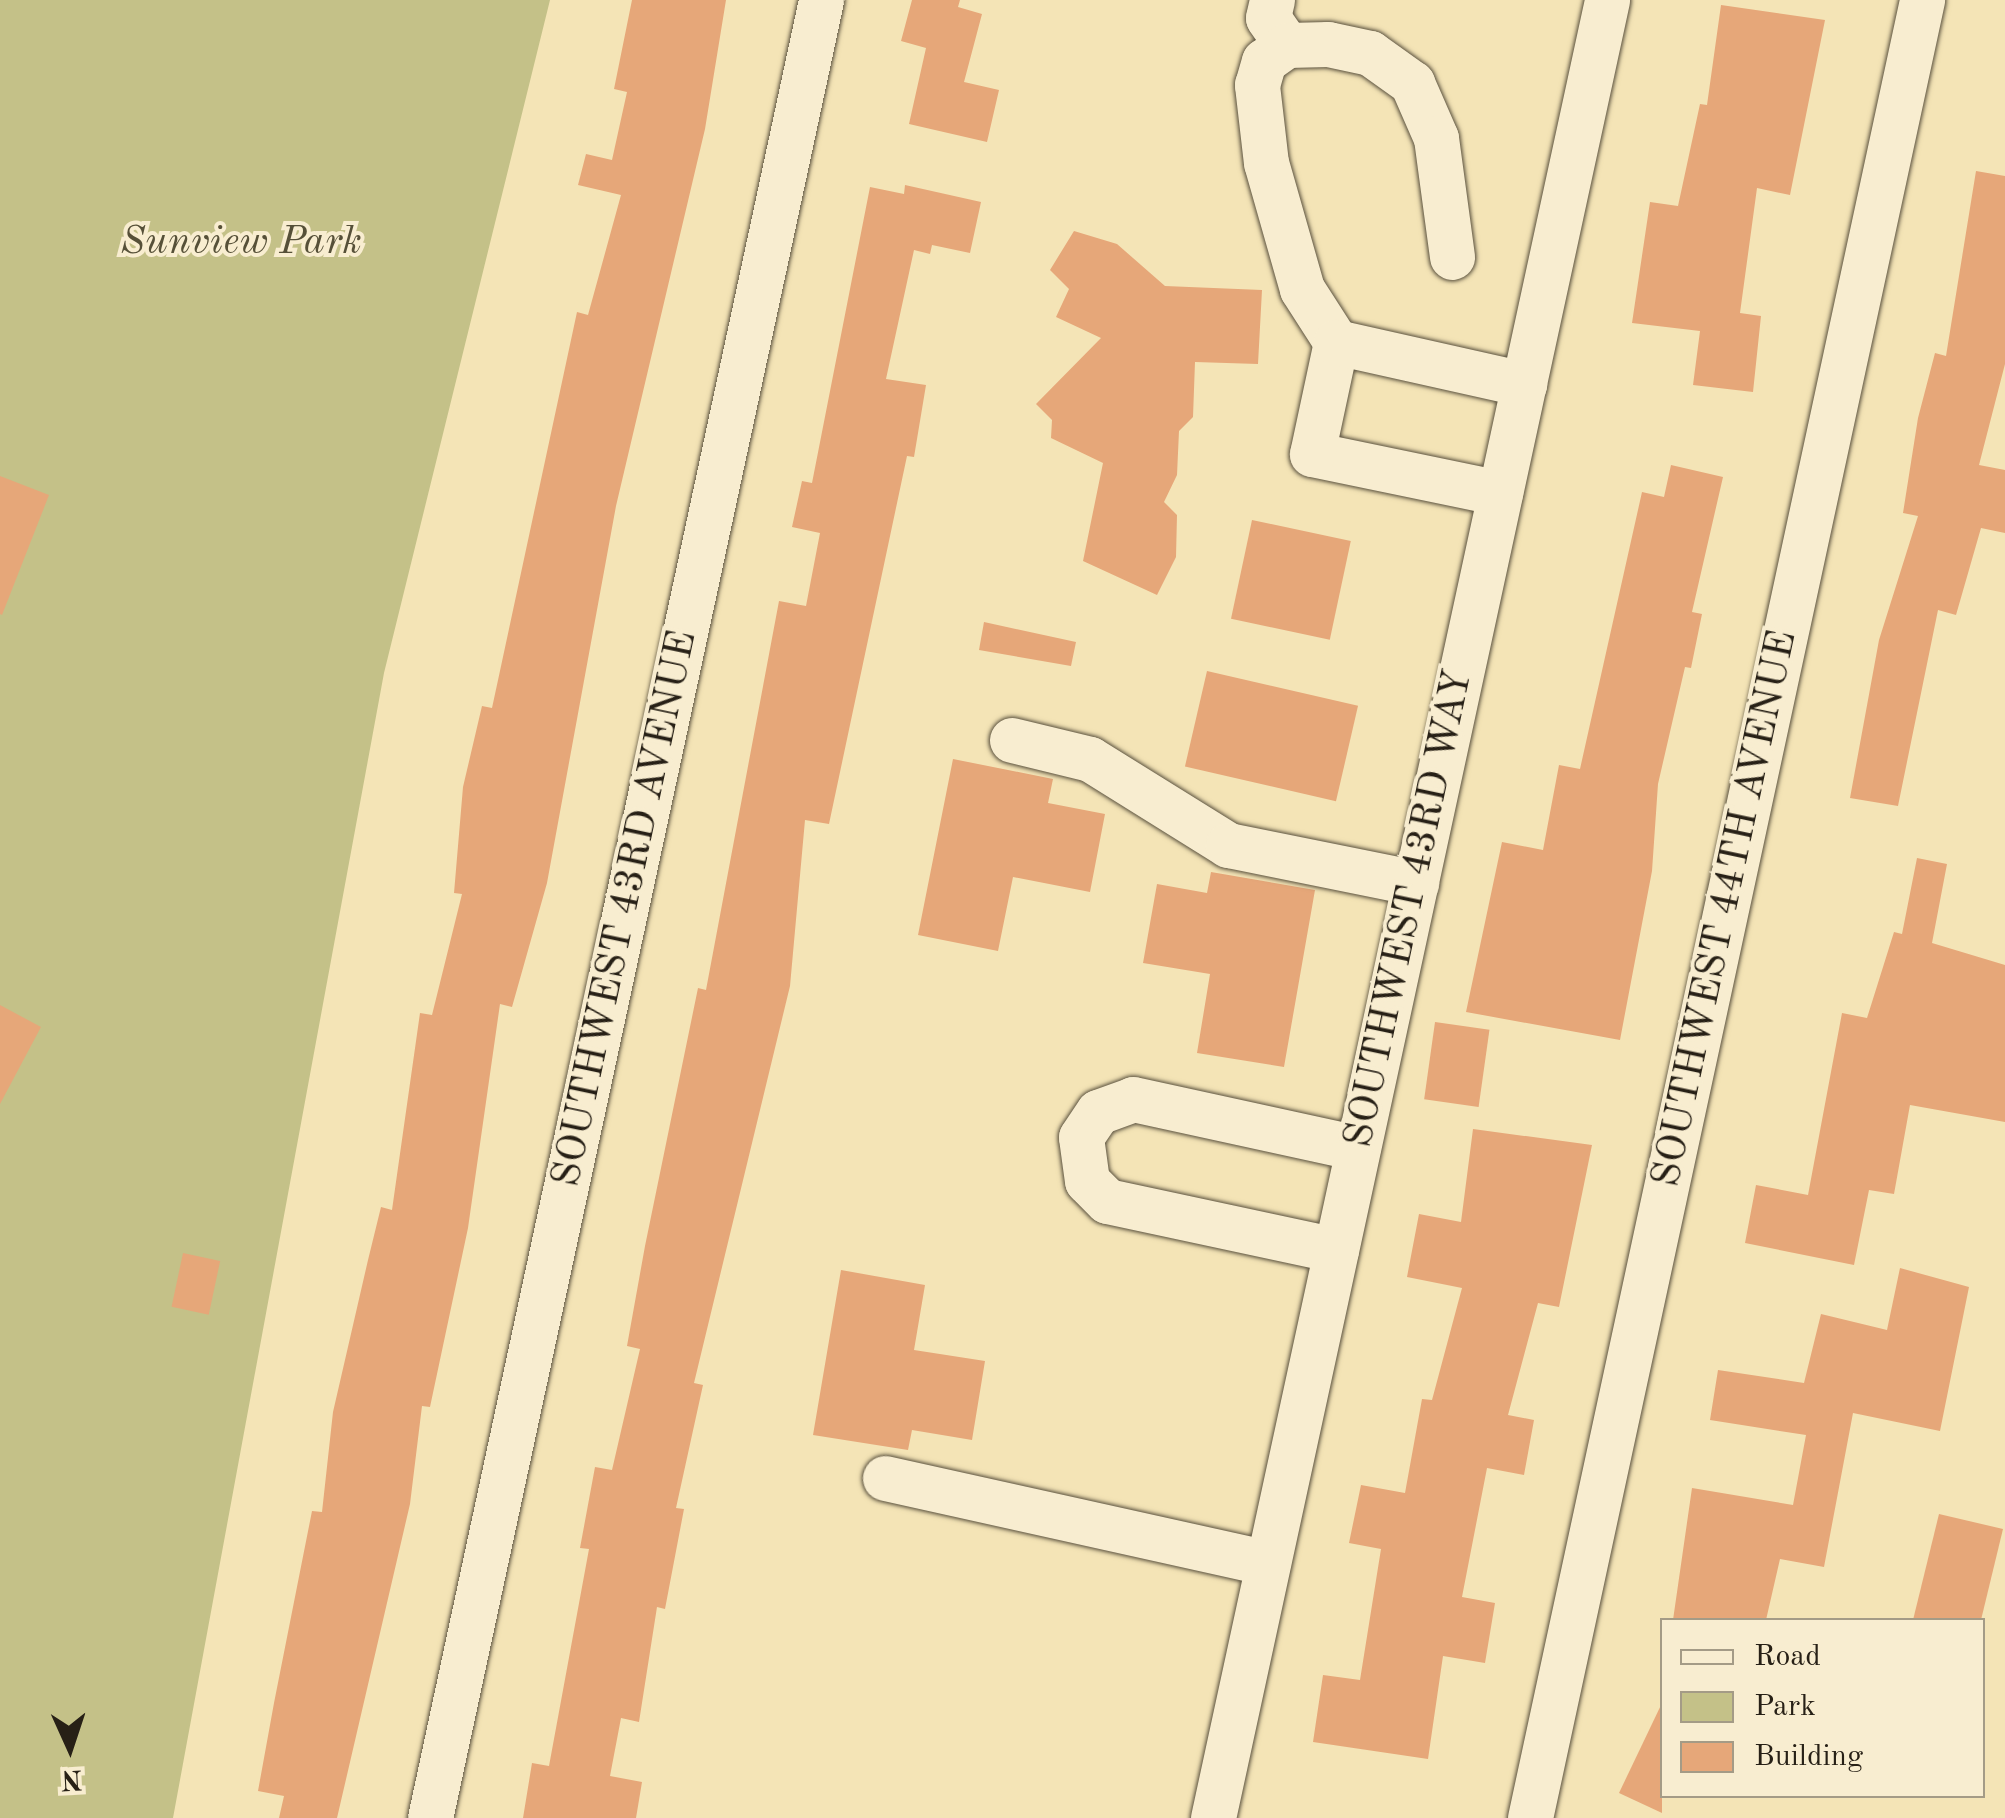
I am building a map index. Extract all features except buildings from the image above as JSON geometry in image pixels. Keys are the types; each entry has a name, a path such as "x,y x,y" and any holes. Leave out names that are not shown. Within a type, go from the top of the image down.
{"street":[{"name":"SOUTHWEST 43RD AVENUE","path":"430,1818 821,0"},
{"path":"1272,0 1268,18 1287,45"},
{"name":"SOUTHWEST 43RD WAY","path":"1213,1818 1607,0"},
{"name":"SOUTHWEST 44TH AVENUE","path":"1530,1818 1922,0"},
{"path":"1452,257 1436,138 1412,83 1370,53 1287,45 1264,61 1257,84 1266,164 1302,289 1336,342 1524,384"},
{"path":"1336,342 1312,454 1500,493"},
{"path":"1012,740 1090,759 1228,844 1416,883"},
{"path":"1336,1250 1108,1201 1087,1181 1081,1137 1098,1112 1134,1100 1358,1148"},
{"path":"885,1478 1268,1563"}],"green space":[{"name":"Sunview Park","path":"0,0 550,0 384,673 173,1818 0,1818"}]}
